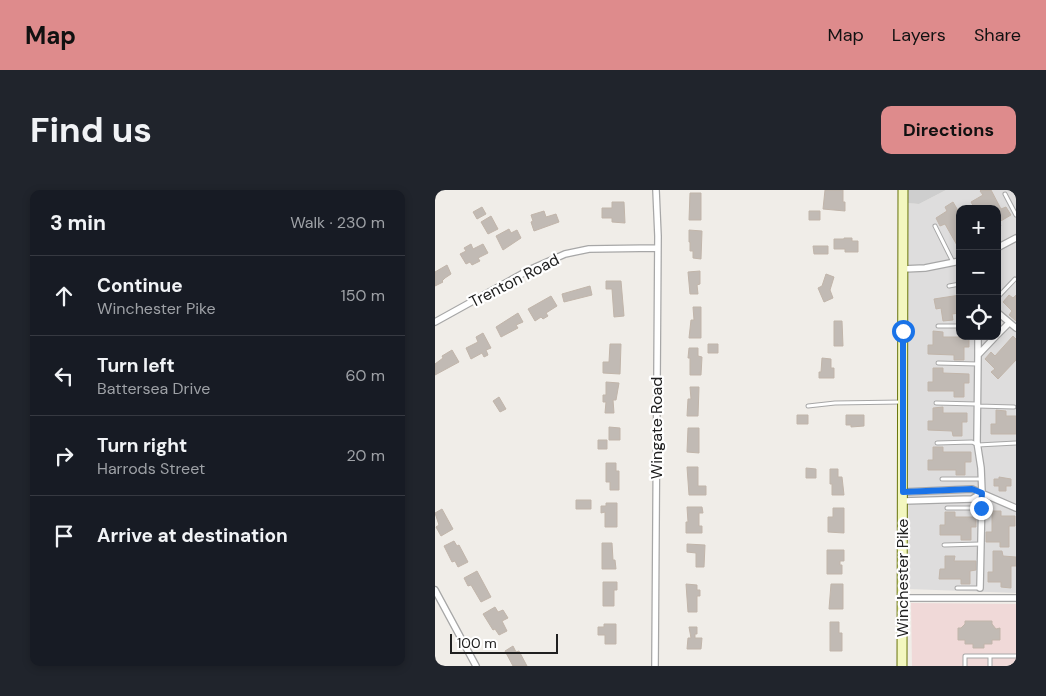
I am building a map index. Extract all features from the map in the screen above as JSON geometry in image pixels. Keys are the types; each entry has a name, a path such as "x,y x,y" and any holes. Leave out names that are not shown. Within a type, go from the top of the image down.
{"main road":[{"name":"Winchester Pike","path":"902,666 903,190"}],"street":[{"name":"Wingate Road","path":"655,666 657,190"},
{"path":"1001,246 1016,238"},
{"name":"Trenton Road","path":"435,322 529,270 565,254 589,249 657,248"},
{"path":"903,269 925,268 956,261"},
{"path":"1001,316 1016,328"},
{"path":"1001,330 1009,323"},
{"path":"978,340 978,445 982,493 980,588"},
{"path":"977,355 991,340"},
{"path":"903,497 972,489 1016,508"},
{"path":"903,497 972,499 982,493"},
{"path":"435,590 476,666"},
{"path":"903,598 1016,598"}],"lane":[{"path":"1005,194 1016,215"},
{"path":"935,226 956,259"},
{"path":"1000,295 1015,279"},
{"path":"949,286 956,285"},
{"path":"938,326 956,326"},
{"path":"938,363 977,364"},
{"path":"808,406 835,403 903,402"},
{"path":"936,403 1014,407"},
{"path":"937,443 972,442 978,445 1016,443"},
{"path":"942,479 981,479"},
{"path":"947,508 981,508"},
{"path":"944,545 981,544"},
{"path":"957,588 980,588"},
{"path":"965,666 965,656 1016,656"},
{"path":"990,656 990,666"}],"shaded area":[{"path":"906,190 946,190 919,204 906,203"},
{"path":"946,190 1016,190 1016,593 909,589 906,203 919,204"},
{"path":"911,603 1016,604 1016,666 912,666"}],"building":[{"path":"825,190 843,190 845,211 823,209"},
{"path":"991,190 999,205 973,205 971,202 983,195 980,191"},
{"path":"690,193 701,193 701,220 689,220"},
{"path":"612,202 624,202 625,223 612,222 612,218 602,218 602,208 612,208"},
{"path":"953,202 956,207 956,243 945,224 940,226 936,218 947,211 945,207"},
{"path":"482,207 486,214 477,219 473,212"},
{"path":"1006,207 1011,215 1001,221 1001,209"},
{"path":"544,211 546,217 556,214 559,222 534,231 531,215"},
{"path":"809,211 820,211 820,220 809,220"},
{"path":"491,216 498,229 488,234 481,222"},
{"path":"509,229 511,233 517,230 521,238 503,250 496,236"},
{"path":"689,230 702,231 701,259 693,258 693,251 690,251"},
{"path":"852,238 852,241 858,241 858,252 845,252 845,249 834,249 834,239"},
{"path":"471,244 473,249 483,244 488,253 478,258 480,261 472,265 470,262 466,264 460,254 466,251 464,248"},
{"path":"813,246 828,246 828,254 814,254"},
{"path":"447,265 451,274 443,282 435,286 435,272"},
{"path":"700,271 700,284 697,285 698,294 690,294 688,272"},
{"path":"826,274 834,277 830,290 833,298 824,302 818,288 822,286"},
{"path":"606,281 621,281 624,316 614,317 612,289 606,289"},
{"path":"590,286 592,295 564,302 562,294"},
{"path":"1009,295 1013,298 1016,295 1016,321 1009,315 1012,311 1003,302"},
{"path":"551,296 557,306 546,313 548,316 543,319 541,317 535,321 528,309"},
{"path":"956,296 956,314 952,314 953,320 943,321 941,308 936,309 934,299"},
{"path":"693,307 701,307 701,338 689,338 691,320 694,320"},
{"path":"518,313 523,322 516,325 518,328 501,337 496,327"},
{"path":"834,321 842,321 843,346 834,346"},
{"path":"933,331 943,332 943,337 969,340 969,347 964,347 964,360 954,360 954,355 928,354 928,345 933,345"},
{"path":"483,333 491,348 486,350 488,355 484,357 482,353 471,359 466,348 478,342 476,337"},
{"path":"1013,336 1016,339 1016,360 998,379 991,372 995,369 985,359 991,352 995,356"},
{"path":"610,344 621,344 620,374 603,373 603,362 609,362"},
{"path":"708,344 718,344 718,353 708,353"},
{"path":"689,348 698,348 698,356 702,357 701,375 690,375"},
{"path":"452,350 459,362 435,375 435,364 443,358 442,356"},
{"path":"822,358 831,359 831,368 834,368 834,378 819,378"},
{"path":"933,368 943,368 943,373 969,374 969,383 964,383 964,397 954,397 954,391 928,391 928,382 933,382"},
{"path":"606,382 619,383 616,400 613,400 614,413 605,413 606,402 603,402 603,395 606,395"},
{"path":"690,387 699,387 698,416 687,416 688,399 691,399"},
{"path":"499,397 506,409 500,412 493,401"},
{"path":"943,407 943,413 967,413 967,422 962,422 962,436 953,436 952,431 928,430 928,421 933,421 933,408"},
{"path":"996,410 1006,411 1006,416 1016,416 1016,434 991,434 991,424 996,424"},
{"path":"797,415 808,415 808,424 797,424"},
{"path":"846,415 864,415 864,426 851,427 851,425 846,425"},
{"path":"609,427 620,428 620,440 609,440"},
{"path":"688,428 699,428 699,453 687,452"},
{"path":"598,440 607,440 607,449 598,449"},
{"path":"933,447 943,447 943,452 971,452 971,462 965,462 965,475 956,475 956,470 928,470 928,460 933,460"},
{"path":"606,463 616,463 616,471 619,471 619,490 610,490 610,482 606,482"},
{"path":"687,467 698,467 698,486 706,486 706,495 689,495"},
{"path":"806,468 816,469 816,478 806,478"},
{"path":"830,469 838,469 838,477 842,477 844,495 832,495"},
{"path":"999,477 1011,479 1011,486 1006,486 1006,491 999,491 999,486 994,486 994,479 999,479"},
{"path":"576,500 591,500 591,509 576,509"},
{"path":"606,503 617,503 617,527 605,527 605,512 601,513 601,506 606,506"},
{"path":"687,507 702,507 703,513 699,513 699,526 702,526 702,533 686,533 686,522 688,522"},
{"path":"833,508 844,508 844,533 828,532 828,517 833,517"},
{"path":"442,509 453,529 441,536 436,527 439,525 435,513"},
{"path":"992,511 1001,511 1001,516 1015,516 1015,526 1009,526 1009,547 1000,547 1000,542 986,542 986,532 992,532"},
{"path":"945,512 955,512 955,517 976,517 976,527 971,527 971,540 961,540 961,535 940,535 940,525 945,525"},
{"path":"454,541 457,546 459,545 468,562 458,567 455,561 452,562 444,546"},
{"path":"602,543 612,543 613,560 615,560 616,569 602,569"},
{"path":"687,544 705,545 704,567 696,567 696,553 687,552"},
{"path":"827,550 844,550 844,561 840,561 842,574 827,574"},
{"path":"993,551 1002,551 1003,556 1016,557 1016,566 1011,566 1011,588 1001,587 1001,582 988,582 988,572 993,572"},
{"path":"945,556 955,556 954,561 976,561 976,570 970,571 970,584 961,584 961,579 939,579 940,569 945,569"},
{"path":"477,571 491,597 481,602 471,585 468,586 464,578"},
{"path":"603,582 617,582 617,590 614,590 614,606 603,606"},
{"path":"686,584 697,585 697,590 700,590 700,596 697,596 697,612 688,612"},
{"path":"831,584 843,584 843,609 829,609"},
{"path":"495,607 498,612 503,610 508,618 502,621 507,631 499,635 495,629 493,630 483,614"},
{"path":"965,621 992,621 996,629 1000,628 1000,640 992,640 992,644 984,644 984,648 973,648 973,644 965,644 965,640 958,640 958,628 965,624"},
{"path":"830,622 839,622 839,633 842,633 842,651 830,651"},
{"path":"604,624 616,624 616,644 605,644 605,635 598,635 598,627 604,627"},
{"path":"689,627 697,627 695,638 702,638 701,649 687,649 688,638 691,638"},
{"path":"513,646 516,652 519,651 527,666 513,666 505,651"}],"route":[{"path":"903,331 903,492 972,489 982,493 981,508"}]}
